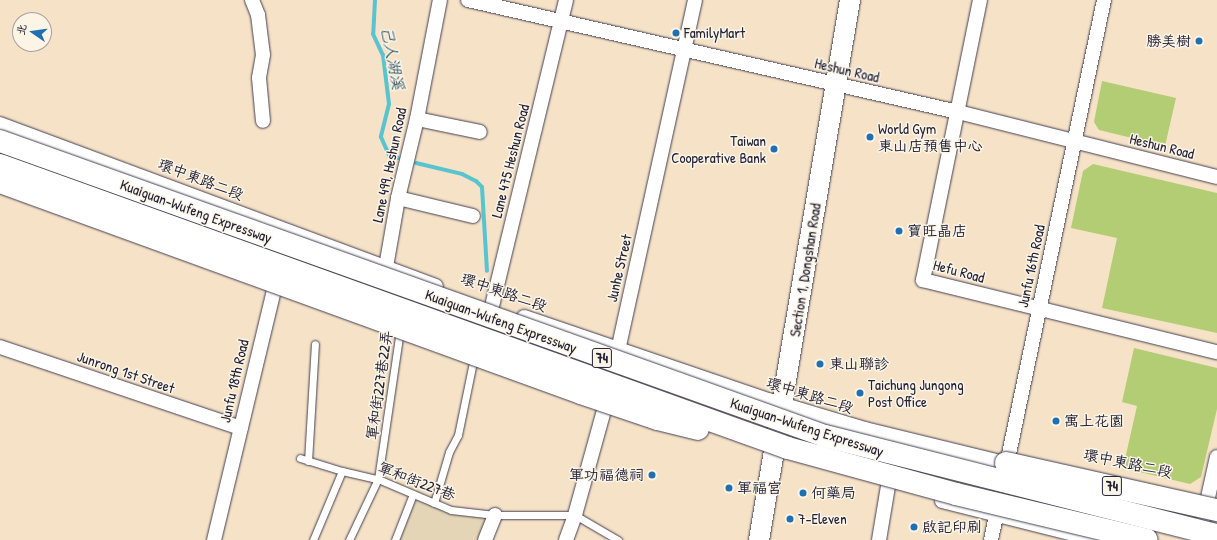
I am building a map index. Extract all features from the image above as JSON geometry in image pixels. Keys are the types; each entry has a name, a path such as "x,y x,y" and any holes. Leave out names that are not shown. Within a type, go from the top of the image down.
{"highway":[{"name":"Kuaiguan-Wufeng Expressway","path":"0,141 825,436 1217,535"},
{"name":"Kuaiguan-Wufeng Expressway","path":"0,165 781,450 1147,540"},
{"name":"74","path":"0,182 651,417 781,450"},
{"name":"74","path":"1006,463 1212,509"}],"main road":[{"name":"Section 1, Dongshan Road","path":"759,540 781,450 783,405 850,0"}],"street":[{"path":"252,0 258,15 263,55 259,78 263,120"},
{"name":"Lane 499, Heshun Road","path":"386,267 398,198 417,119 440,0"},
{"name":"Heshun Road","path":"468,0 561,23 958,112 1217,177"},
{"name":"Lane 475 Heshun Road","path":"492,306 566,0"},
{"name":"Junhe Street","path":"566,540 575,515 608,396 695,0"},
{"name":"Hefu Road","path":"980,0 923,280 1038,310 1217,352"},
{"name":"Junfu 16th Road","path":"992,540 1006,463 1104,0"},
{"path":"417,119 480,132"},
{"name":"環中東路二段","path":"0,124 492,306 783,405 865,429 1006,463"},
{"path":"0,172 401,318 608,396 781,450 888,486 996,516 1097,540"},
{"path":"398,198 473,216"},
{"name":"Junfu 18th Road","path":"214,540 288,230"},
{"name":"Junrong 1st Street","path":"0,347 241,428"},
{"path":"1198,540 1212,509 1217,457"},
{"path":"879,540 888,486"},
{"path":"485,540 495,515"}],"lane":[{"path":"100,228 164,232"},
{"name":"軍和街227巷22弄","path":"349,540 378,479 401,318"},
{"path":"308,461 315,344"},
{"path":"434,502 449,452 458,435 477,347"},
{"name":"軍和街227巷","path":"300,458 342,471 378,479 452,510 495,515 575,515"},
{"path":"314,540 342,471"},
{"path":"395,540 413,494"},
{"path":"575,515 618,540"}],"shaded area":[{"path":"416,498 448,513 490,518 481,540 400,540"}],"green space":[{"path":"1102,81 1176,98 1165,146 1099,130 1094,122"},
{"path":"1093,164 1217,193 1217,333 1102,308 1117,238 1071,228 1083,171"},
{"path":"1134,348 1217,368 1217,409 1201,477 1190,484 1123,468 1137,406 1122,402"}],"waterway":[{"name":"己人湖溪","path":"375,0 373,34 383,55 389,104 381,137 390,157 398,158"},
{"name":"己人湖溪","path":"416,163 462,174 476,181 482,187 487,271"}],"place":[{"name":"FamilyMart","path":"676,33"},
{"name":"勝美樹","path":"1199,41"},
{"name":"World Gym 東山店預售中心","path":"870,137"},
{"name":"Taiwan Cooperative Bank","path":"774,149"},
{"name":"寶旺晶店","path":"899,231"},
{"name":"東山聯診","path":"820,364"},
{"name":"Taichung Jungong Post Office","path":"860,393"},
{"name":"寓上花園","path":"1056,421"},
{"name":"軍功福德祠","path":"652,475"},
{"name":"軍福宮","path":"729,488"},
{"name":"何藥局","path":"803,493"},
{"name":"7-Eleven","path":"790,519"},
{"name":"啟記印刷","path":"914,527"}]}
